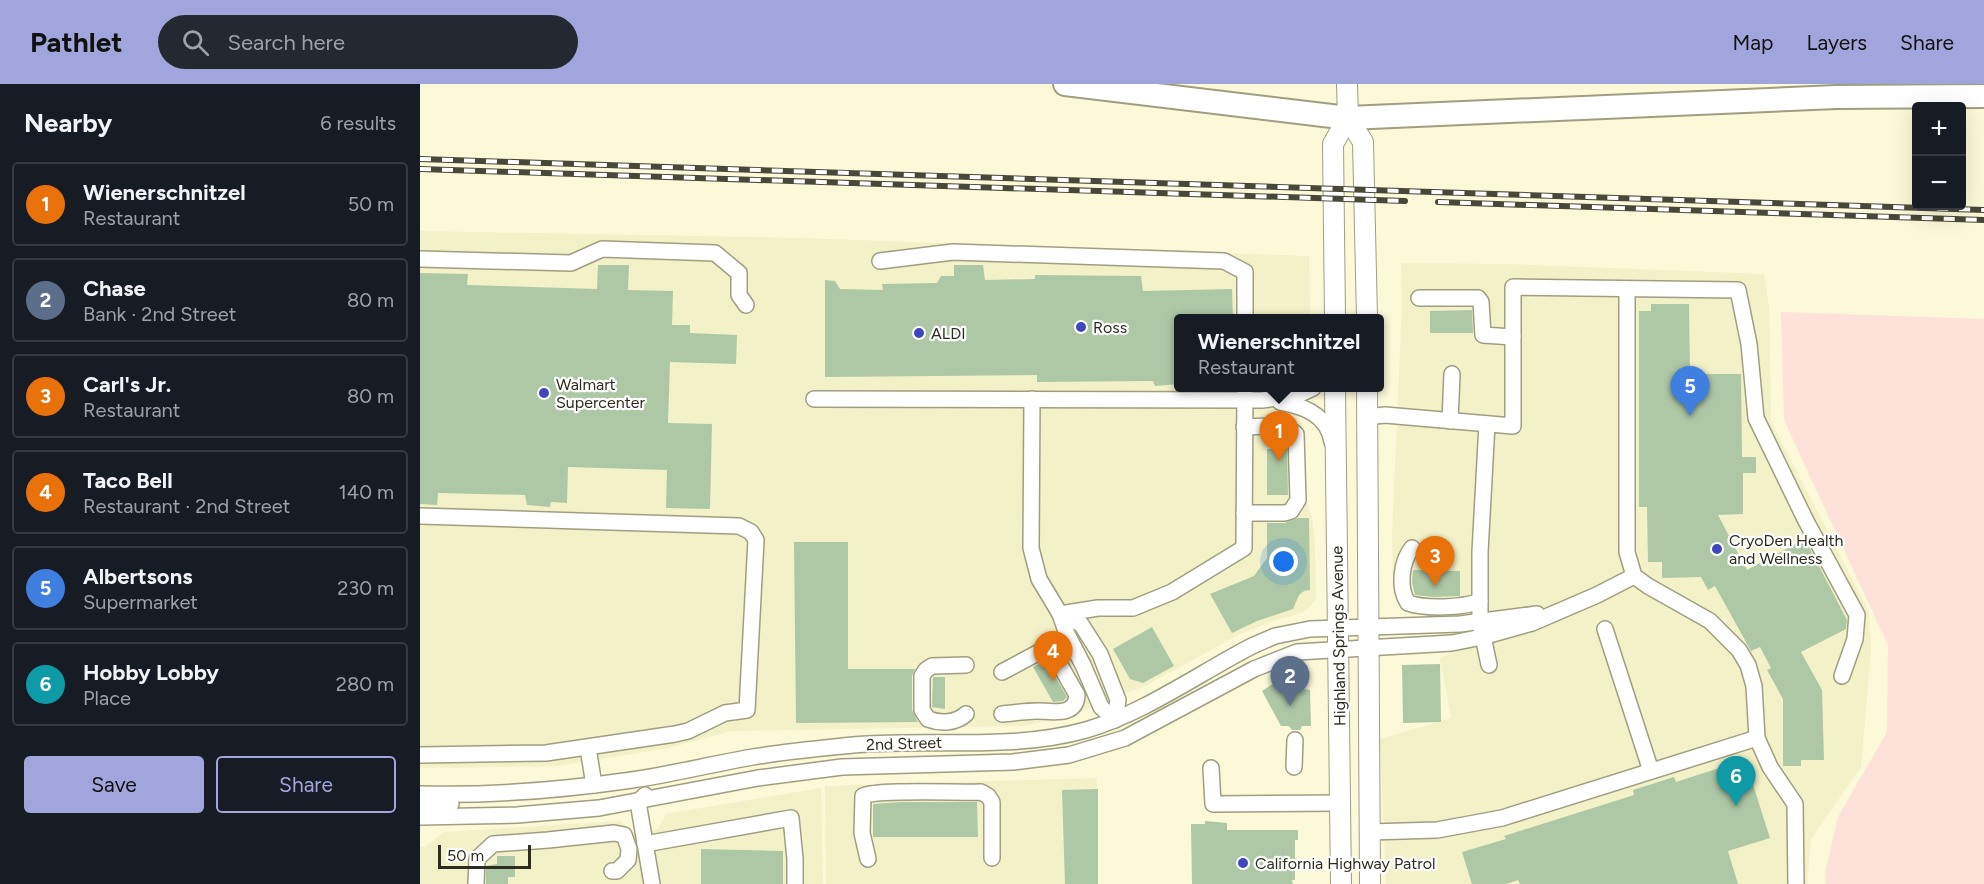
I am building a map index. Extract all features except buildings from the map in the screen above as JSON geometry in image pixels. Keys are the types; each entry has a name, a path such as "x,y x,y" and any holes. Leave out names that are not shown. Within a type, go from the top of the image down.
{"highway":[{"path":"1065,84 1348,118 1836,97 1984,96"}],"main road":[{"path":"1347,84 1348,118 1363,142 1367,314"},
{"path":"1335,314 1333,144 1348,118"},
{"name":"Highland Springs Avenue","path":"1335,392 1341,884"},
{"name":"Highland Springs Avenue","path":"1367,392 1370,884"}],"street":[{"path":"420,259 571,263 602,249 715,253 739,273 739,295 746,304"},
{"path":"880,261 954,252 1224,261 1245,272 1245,314"},
{"path":"1366,417 1385,416 1513,426 1513,287 1738,290 1749,344 1756,418 1806,522 1857,615 1855,639 1842,676"},
{"path":"1627,289 1627,552 1629,567 1634,576 1648,586 1710,621 1739,650 1752,675 1758,738 1770,767 1795,804 1796,884"},
{"path":"1419,298 1478,297 1481,302 1484,335 1513,337"},
{"path":"1450,421 1452,374"},
{"path":"1262,400 1298,395 1304,392"},
{"path":"1060,614 1098,608 1134,608 1173,592 1244,548 1245,394"},
{"path":"814,399 1032,399 1245,394 1262,400 1303,407 1318,417 1331,433 1336,466"},
{"path":"1032,399 1031,548 1039,579 1060,614 1066,634 1083,665 1101,707 1115,720"},
{"path":"1487,424 1480,552 1480,601 1481,630 1489,665"},
{"path":"1244,427 1283,427 1291,429 1296,434 1298,500 1291,510 1285,513 1244,513"},
{"path":"420,516 739,526 751,532 756,540 747,710 725,713 688,731 588,748 519,754 420,755"},
{"path":"1412,548 1406,557 1403,569 1404,597 1408,603 1421,606 1469,605 1480,601"},
{"path":"1481,630 1532,623 1634,576"},
{"name":"2nd Street","path":"420,794 458,795 536,791 594,785 662,775 753,757 843,746 894,742 1040,740 1085,730 1115,720 1231,657 1275,636 1301,630 1368,626 1419,626 1481,630"},
{"path":"1605,628 1651,771"},
{"name":"2nd Street","path":"420,817 517,815 598,808 740,781 842,767 1041,760 1069,755 1125,738 1270,662 1297,652 1452,643 1481,630"},
{"path":"1002,672 1045,649 1052,651 1077,695 1071,708 1059,713 1038,711 1002,714"},
{"path":"966,665 932,666 922,676 922,710 928,719 956,721 966,714"},
{"path":"1370,832 1437,830 1502,818 1758,738"},
{"path":"1294,767 1295,740"},
{"path":"842,767 844,755 908,751 947,742"},
{"path":"588,748 594,785"},
{"path":"652,884 638,802 650,791 748,770 753,757"},
{"path":"1211,768 1213,804 1340,803"},
{"path":"420,805 483,804 536,791"},
{"path":"868,859 862,833 862,796 869,793 981,792 992,802 992,858"},
{"path":"645,844 791,818 795,884"},
{"path":"476,884 477,858 493,844 614,833 624,835 629,849 628,860 618,870 612,870"}],"shaded area":[{"path":"420,231 801,238 1309,256 1310,314 1174,314 1174,392 1298,392 1297,423 1303,444 1306,502 1312,516 1315,545 1316,600 1304,612 1238,635 1145,686 1069,716 1024,726 731,731 669,748 557,766 420,768"},
{"path":"1401,263 1507,264 1764,274 1769,306 1771,421 1869,612 1871,649 1861,767 1811,839 1807,884 1386,884 1380,739 1451,718 1440,658 1466,648 1469,611 1407,608 1393,591 1392,536 1402,305"},
{"path":"1781,312 1984,319 1984,884 1826,884 1825,873 1838,817 1887,732 1888,645 1784,420"},
{"path":"1097,778 1098,884 826,884 825,786"},
{"path":"821,788 823,884 420,884 420,847 425,847 445,832 620,821 636,834 658,829 666,814"}],"railway":[{"path":"420,159 1984,210"},
{"path":"420,169 1405,201"},
{"path":"1438,202 1984,220"}],"place":[{"name":"Ross","path":"1081,327"},
{"name":"ALDI","path":"919,333"},
{"name":"Walmart Supercenter","path":"544,393"},
{"name":"Albertsons","path":"1690,416"},
{"name":"Wienerschnitzel","path":"1279,461"},
{"name":"CryoDen Health and Wellness","path":"1717,549"},
{"name":"Carl's Jr.","path":"1435,586"},
{"name":"Taco Bell","path":"1053,681"},
{"name":"Chase","path":"1290,706"},
{"name":"Hobby Lobby","path":"1736,806"},
{"name":"California Highway Patrol","path":"1243,863"}]}
